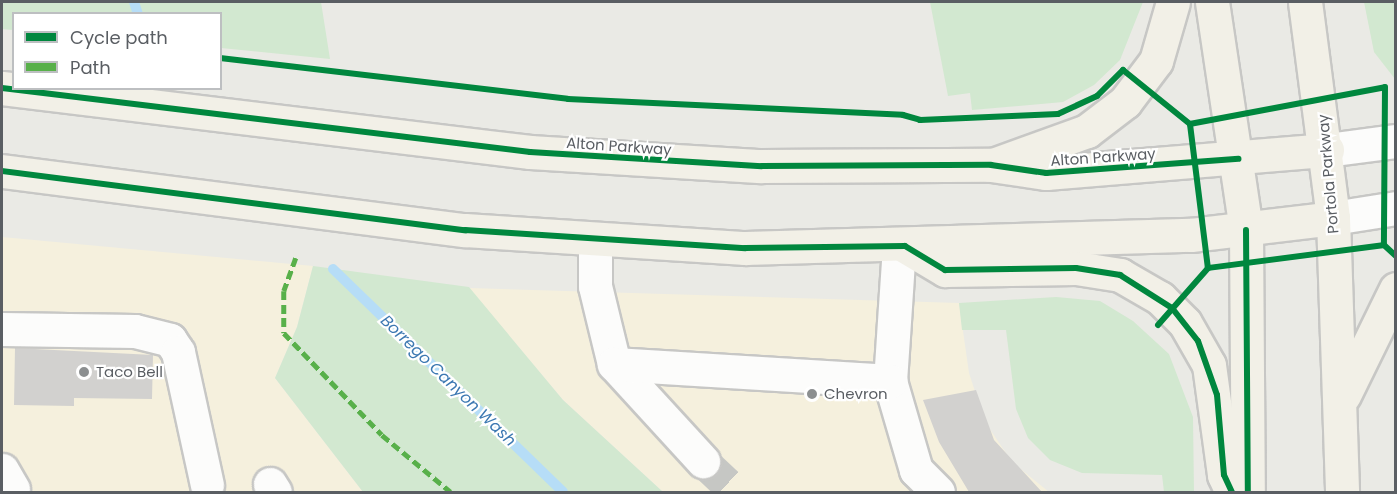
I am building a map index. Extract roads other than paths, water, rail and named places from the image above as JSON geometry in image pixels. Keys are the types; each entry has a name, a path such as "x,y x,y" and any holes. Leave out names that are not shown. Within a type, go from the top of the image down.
{"main road":[{"path":"991,165 1087,131 1125,102 1156,61 1173,2"},
{"path":"1212,2 1238,159 1246,230 1252,466 1248,492"},
{"name":"Portola Parkway","path":"1305,2 1327,150 1333,218 1342,399 1342,492"},
{"name":"Alton Parkway","path":"18,90 530,152 762,166 991,165 1046,173 1327,150"},
{"path":"2,171 294,212 595,242 745,248 902,246 1246,230 1333,218"},
{"path":"902,246 945,270 1077,268 1120,275 1160,298 1185,323 1209,365 1224,475 1232,492"},
{"path":"1342,399 1395,289"}],"street":[{"name":"Alton Parkway","path":"1327,150 1395,141"},
{"path":"1333,218 1395,208"},
{"path":"595,242 595,286 614,364 703,461"},
{"path":"902,246 890,381 916,470 938,492"},
{"path":"2,329 135,331 170,340 178,352 207,485"},
{"path":"614,364 890,381"}],"waterway":[{"name":"Borrego Canyon Wash","path":"134,2 137,12"},
{"name":"Borrego Canyon Wash","path":"333,269 563,492"}],"tunnel":[{"path":"703,461 736,492"}],"place":[{"name":"Taco Bell","path":"84,372"},
{"name":"Chevron","path":"812,394"}]}
